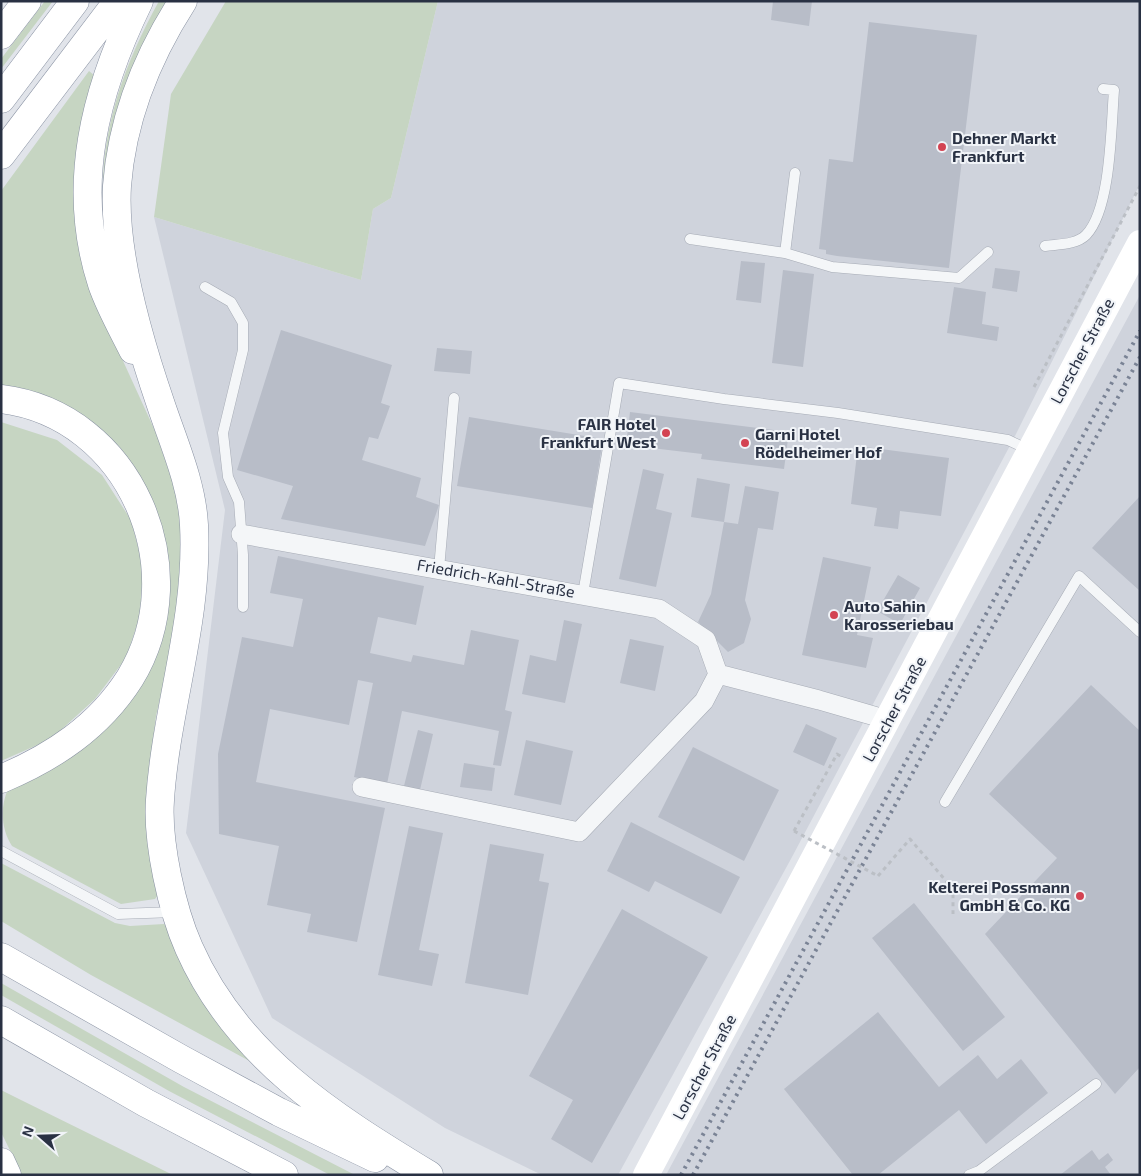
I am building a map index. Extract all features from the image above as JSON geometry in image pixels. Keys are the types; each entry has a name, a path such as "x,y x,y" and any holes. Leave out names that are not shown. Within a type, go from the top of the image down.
{"highway":[{"path":"1,35 27,1"},
{"path":"1,99 75,1"},
{"path":"1,155 118,1"},
{"path":"139,1 112,60 101,92 89,150 86,190 93,253 102,285 115,315 159,400"},
{"path":"183,1 159,43 134,97 125,135 117,188 118,224 122,259 130,298 159,400 184,474 194,522 194,581 184,650 166,742 159,803 164,859 176,912 188,946 204,979 234,1022 269,1062 312,1099 364,1135 429,1175"},
{"path":"1,399 33,406 74,426 105,452 119,468 132,487 149,528 155,556 157,590 150,634 143,653 115,698 98,717 63,748 1,779"},
{"path":"1,957 279,1112 350,1147 416,1175"},
{"path":"1,1020 146,1103 284,1175"},
{"path":"1,1162 7,1175"}],"main road":[{"name":"Lorscher Straße","path":"646,1175 1140,243"}],"street":[{"name":"Friedrich-Kahl-Straße","path":"241,534 439,568 659,609 706,640 718,674"},
{"path":"362,787 579,832 704,701 718,674 888,720"}],"lane":[{"path":"1045,246 1072,242 1085,237 1098,218 1105,186 1114,90 1102,89"},
{"path":"785,253 795,173"},
{"path":"690,239 785,253 832,267 959,278 988,252"},
{"path":"205,287 231,302 243,323 243,350 223,433 228,477 239,502 243,607"},
{"path":"583,594 619,383 724,399 838,413 1008,440 1029,450"},
{"path":"439,568 454,398"},
{"path":"945,802 1079,576 1140,632"},
{"path":"1,851 118,914 176,912"},
{"path":"969,1175 979,1171 1096,1084"}],"path":[{"path":"846,758 837,754 794,831 878,876 910,839 953,890 953,914"}],"shaded area":[{"path":"438,1 1140,1 1140,184 1014,438 792,857 618,1175 542,1175 445,1128 272,1018 186,833 225,510 154,217 361,280 373,209 391,198"},
{"path":"1140,295 1140,1175 666,1175 853,827"}],"green space":[{"path":"45,1 53,1 1,69 1,59"},
{"path":"159,1 173,1 159,22 110,261 104,226 103,192 110,126 129,63"},
{"path":"226,1 438,1 391,198 373,209 361,280 154,217 171,94"},
{"path":"89,71 95,76 85,114 113,339 156,433 174,486 180,513 181,588 171,650 156,716 146,802 159,894 155,899 121,904 12,846 8,839 3,818 5,796 8,789 124,708 146,677 162,638 168,612 170,578 162,528 143,482 119,446 85,421 1,391 1,191"},
{"path":"1,422 57,440 102,475 131,520 143,566 140,616 126,658 95,699 51,739 1,761"},
{"path":"1,863 115,923 130,926 164,924 169,928 255,1064 91,975 1,921"},
{"path":"1,983 184,1087 355,1175 330,1175 169,1091 1,995"},
{"path":"1,1090 173,1175 22,1175 1,1132"}],"building":[{"path":"773,1 812,1 809,26 771,20"},
{"path":"869,22 977,35 949,268 837,256 826,254 826,250 819,249 829,159 853,162"},
{"path":"741,261 765,263 761,303 736,300"},
{"path":"995,268 1020,271 1017,292 992,288"},
{"path":"783,270 814,274 803,367 772,363"},
{"path":"954,287 986,292 982,324 999,327 997,341 947,333"},
{"path":"281,330 392,365 381,403 390,406 378,439 369,437 362,460 421,478 416,497 439,505 425,546 281,519 293,486 237,470"},
{"path":"437,348 472,351 470,374 434,371"},
{"path":"630,412 789,432 784,469 701,459 702,454 626,445"},
{"path":"469,417 603,439 592,508 457,486"},
{"path":"858,446 949,458 941,516 900,511 898,529 874,526 877,508 851,504"},
{"path":"643,469 664,474 656,509 672,513 656,587 619,579"},
{"path":"697,478 730,484 724,522 691,517"},
{"path":"745,486 779,492 773,530 758,528 745,600 751,619 744,643 728,652 698,622 711,594 724,522 738,524"},
{"path":"1140,496 1140,591 1092,548"},
{"path":"278,556 424,586 416,625 378,617 370,653 411,662 413,655 464,665 471,630 519,640 505,710 512,712 501,766 493,765 499,731 402,711 387,784 354,777 373,683 358,680 349,725 270,709 256,782 385,808 357,942 307,932 311,914 267,905 279,846 219,834 218,754 242,637 293,647 303,599 270,593"},
{"path":"823,557 871,567 857,635 873,638 866,668 802,655"},
{"path":"898,575 920,588 900,624 877,611"},
{"path":"564,620 582,624 565,703 522,694 530,655 556,661"},
{"path":"630,639 664,646 655,691 620,683"},
{"name":"Kelterei Possmann GmbH & Co. KG","path":"1091,685 1140,731 1140,1067 1115,1094 985,934 1057,858 989,794"},
{"path":"806,724 837,738 824,766 793,752"},
{"path":"418,730 433,734 420,790 404,786"},
{"path":"526,740 573,751 561,805 514,795"},
{"path":"693,747 779,790 744,861 658,817"},
{"path":"464,763 495,768 492,791 460,787"},
{"path":"631,822 740,877 721,914 655,881 649,892 607,871"},
{"path":"409,826 443,833 419,950 439,954 432,986 378,975"},
{"path":"490,844 544,854 539,881 549,883 528,995 465,983"},
{"path":"914,903 1005,1017 963,1051 872,938"},
{"path":"622,909 708,957 592,1163 551,1139 573,1100 529,1076"},
{"path":"878,1012 939,1087 978,1055 997,1079 1021,1059 1048,1093 986,1144 959,1110 878,1175 853,1175 784,1089"},
{"path":"1092,1150 1099,1160 1108,1153 1113,1160 1105,1167 1111,1175 1060,1175"}],"railway":[{"path":"681,1175 1140,331"},
{"path":"693,1175 1140,357"}],"place":[{"name":"Dehner Markt Frankfurt","path":"942,147"},
{"name":"FAIR Hotel Frankfurt West","path":"666,433"},
{"name":"Garni Hotel Rödelheimer Hof","path":"745,443"},
{"name":"Auto Sahin Karosseriebau","path":"834,615"},
{"name":"Kelterei Possmann GmbH & Co. KG","path":"1080,896"}]}
